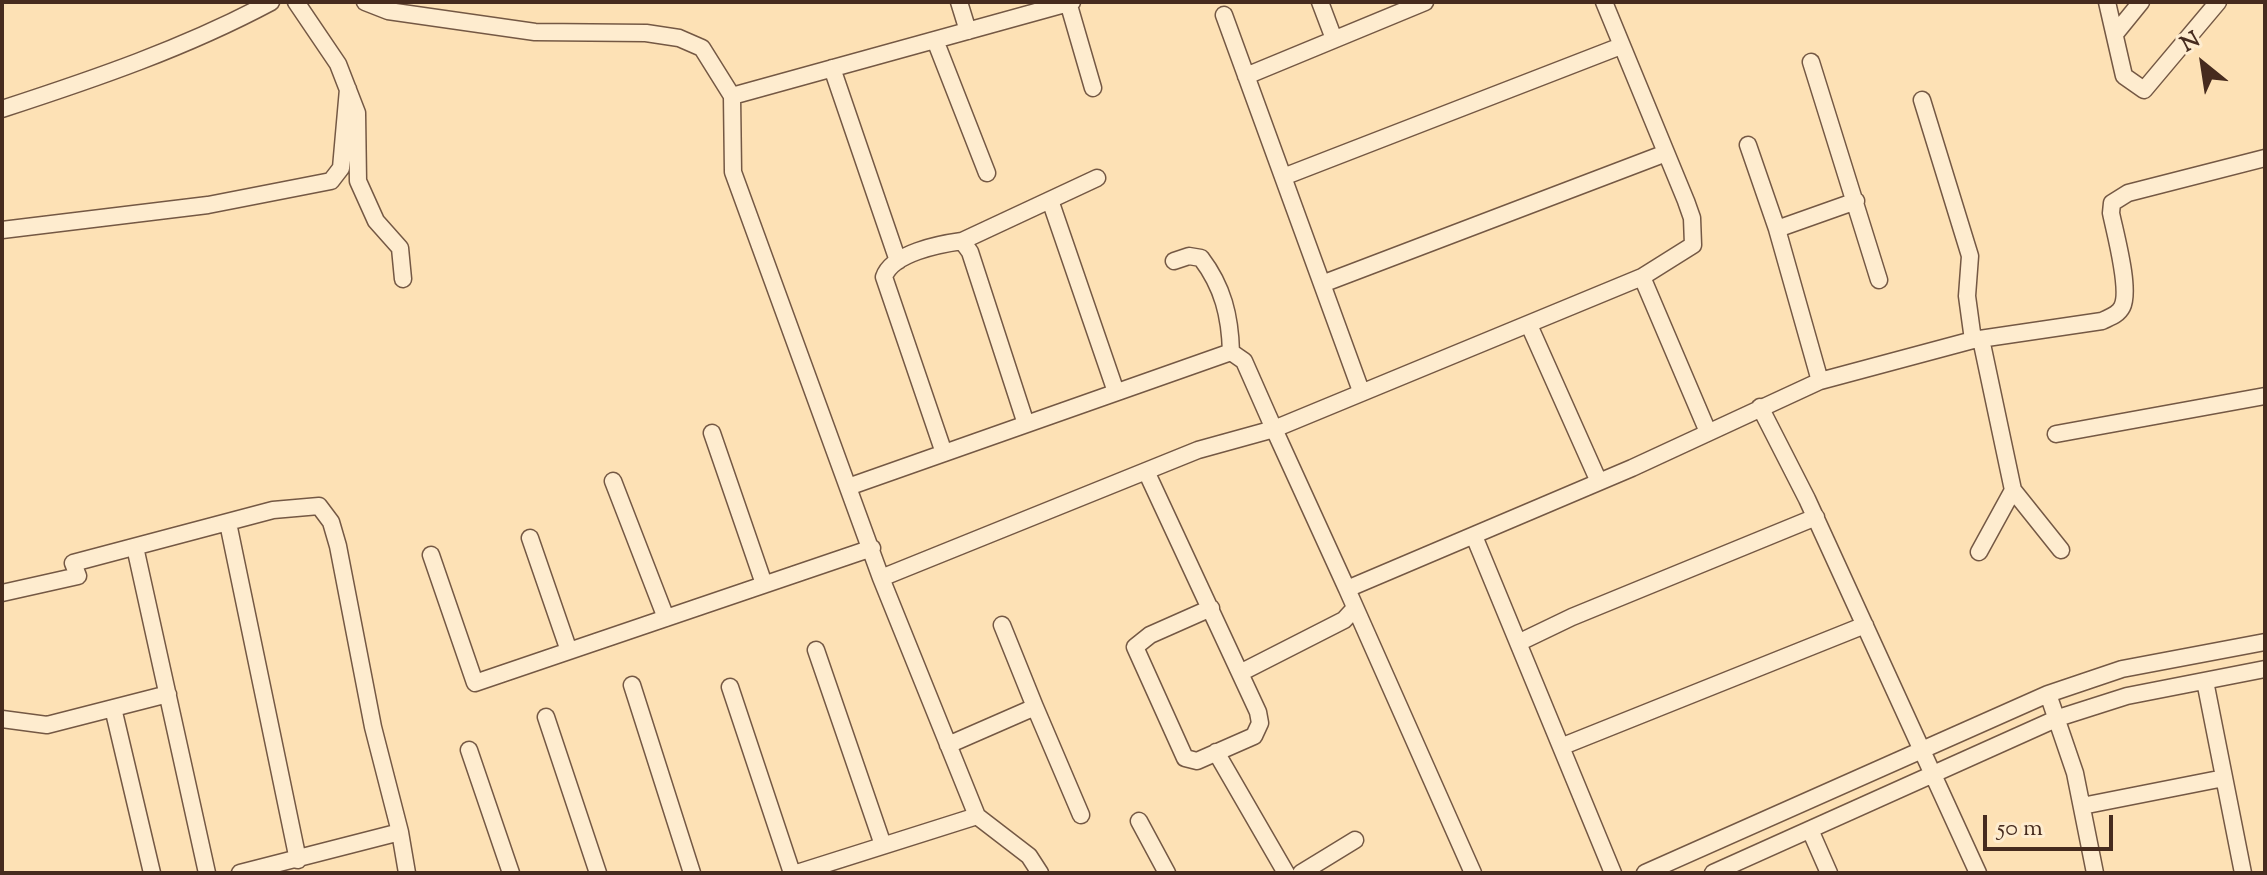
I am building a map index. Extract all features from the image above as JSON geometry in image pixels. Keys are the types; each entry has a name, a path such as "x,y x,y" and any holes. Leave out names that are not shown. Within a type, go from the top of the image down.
{"street":[{"path":"2,109 118,71 222,29 271,2"},
{"path":"296,2 338,64 348,89 357,113 358,181 376,221 400,248 403,279"},
{"path":"365,2 388,11 535,32 646,33 679,38 702,48 732,96 733,172 881,578 977,816 1029,856 1040,873"},
{"path":"959,2 968,31"},
{"path":"732,96 1069,2 1093,88"},
{"path":"1320,2 1334,39"},
{"path":"1246,76 1425,2"},
{"path":"881,578 1198,450 1274,429 1529,325 1642,277 1693,245 1692,218 1604,2"},
{"path":"2107,2 2124,76 2144,90 2218,2"},
{"path":"2115,34 2141,2"},
{"path":"1224,15 1361,391"},
{"path":"935,40 987,173"},
{"path":"1283,177 1621,46"},
{"path":"1811,62 1879,280"},
{"path":"832,68 898,261"},
{"path":"2,230 208,205 331,181 341,168 348,89"},
{"path":"1922,100 1970,256 1967,296 2013,490 2061,550"},
{"path":"1748,145 1777,229 1820,381"},
{"path":"1322,284 1666,153"},
{"path":"1347,589 1599,482 1820,381 1977,340 2102,321 2116,315 2124,304 2124,280 2111,213 2112,203 2128,193 2265,158"},
{"path":"944,453 884,277 890,266 938,245 962,241 1097,178"},
{"path":"1050,200 1116,392"},
{"path":"1777,229 1856,201"},
{"path":"962,241 970,252 1026,424"},
{"path":"1174,261 1189,256 1201,258 1209,268 1227,307 1231,352"},
{"path":"1642,277 1708,432"},
{"path":"1529,325 1599,482"},
{"path":"848,487 1231,352"},
{"path":"1231,352 1244,361 1473,873"},
{"path":"2056,434 2265,396"},
{"path":"1760,407 1816,517 1978,873"},
{"path":"712,433 764,584"},
{"path":"1146,471 1211,608 1258,712 1258,730 1254,736 1197,761 1185,758 1134,651 1141,640 1211,608"},
{"path":"613,481 666,618"},
{"path":"1979,552 2013,490"},
{"path":"2,593 78,576 73,563 273,510 314,504 325,510 331,522 407,873"},
{"path":"1520,642 1572,617 1816,517"},
{"path":"228,523 298,860"},
{"path":"1474,536 1613,873"},
{"path":"530,538 569,651"},
{"path":"135,547 207,873"},
{"path":"431,555 475,683 872,548"},
{"path":"1240,673 1344,620 1355,608"},
{"path":"1002,625 1081,815"},
{"path":"1563,746 1865,625"},
{"path":"1645,873 2048,694 2122,669 2265,642"},
{"path":"816,650 883,845"},
{"path":"1713,873 1811,832 2058,718 2127,696 2265,669"},
{"path":"2205,681 2243,873"},
{"path":"632,685 692,873"},
{"path":"730,687 795,873 977,816"},
{"path":"2,718 47,725 168,694"},
{"path":"2048,694 2058,718 2082,806 2095,873"},
{"path":"948,745 1035,707"},
{"path":"113,708 152,873"},
{"path":"546,717 598,873"},
{"path":"469,750 511,873"},
{"path":"1216,752 1286,873"},
{"path":"2082,806 2224,778"},
{"path":"1139,821 1167,873"},
{"path":"240,873 400,832"},
{"path":"1811,832 1829,873"},
{"path":"1301,873 1355,840"}]}
